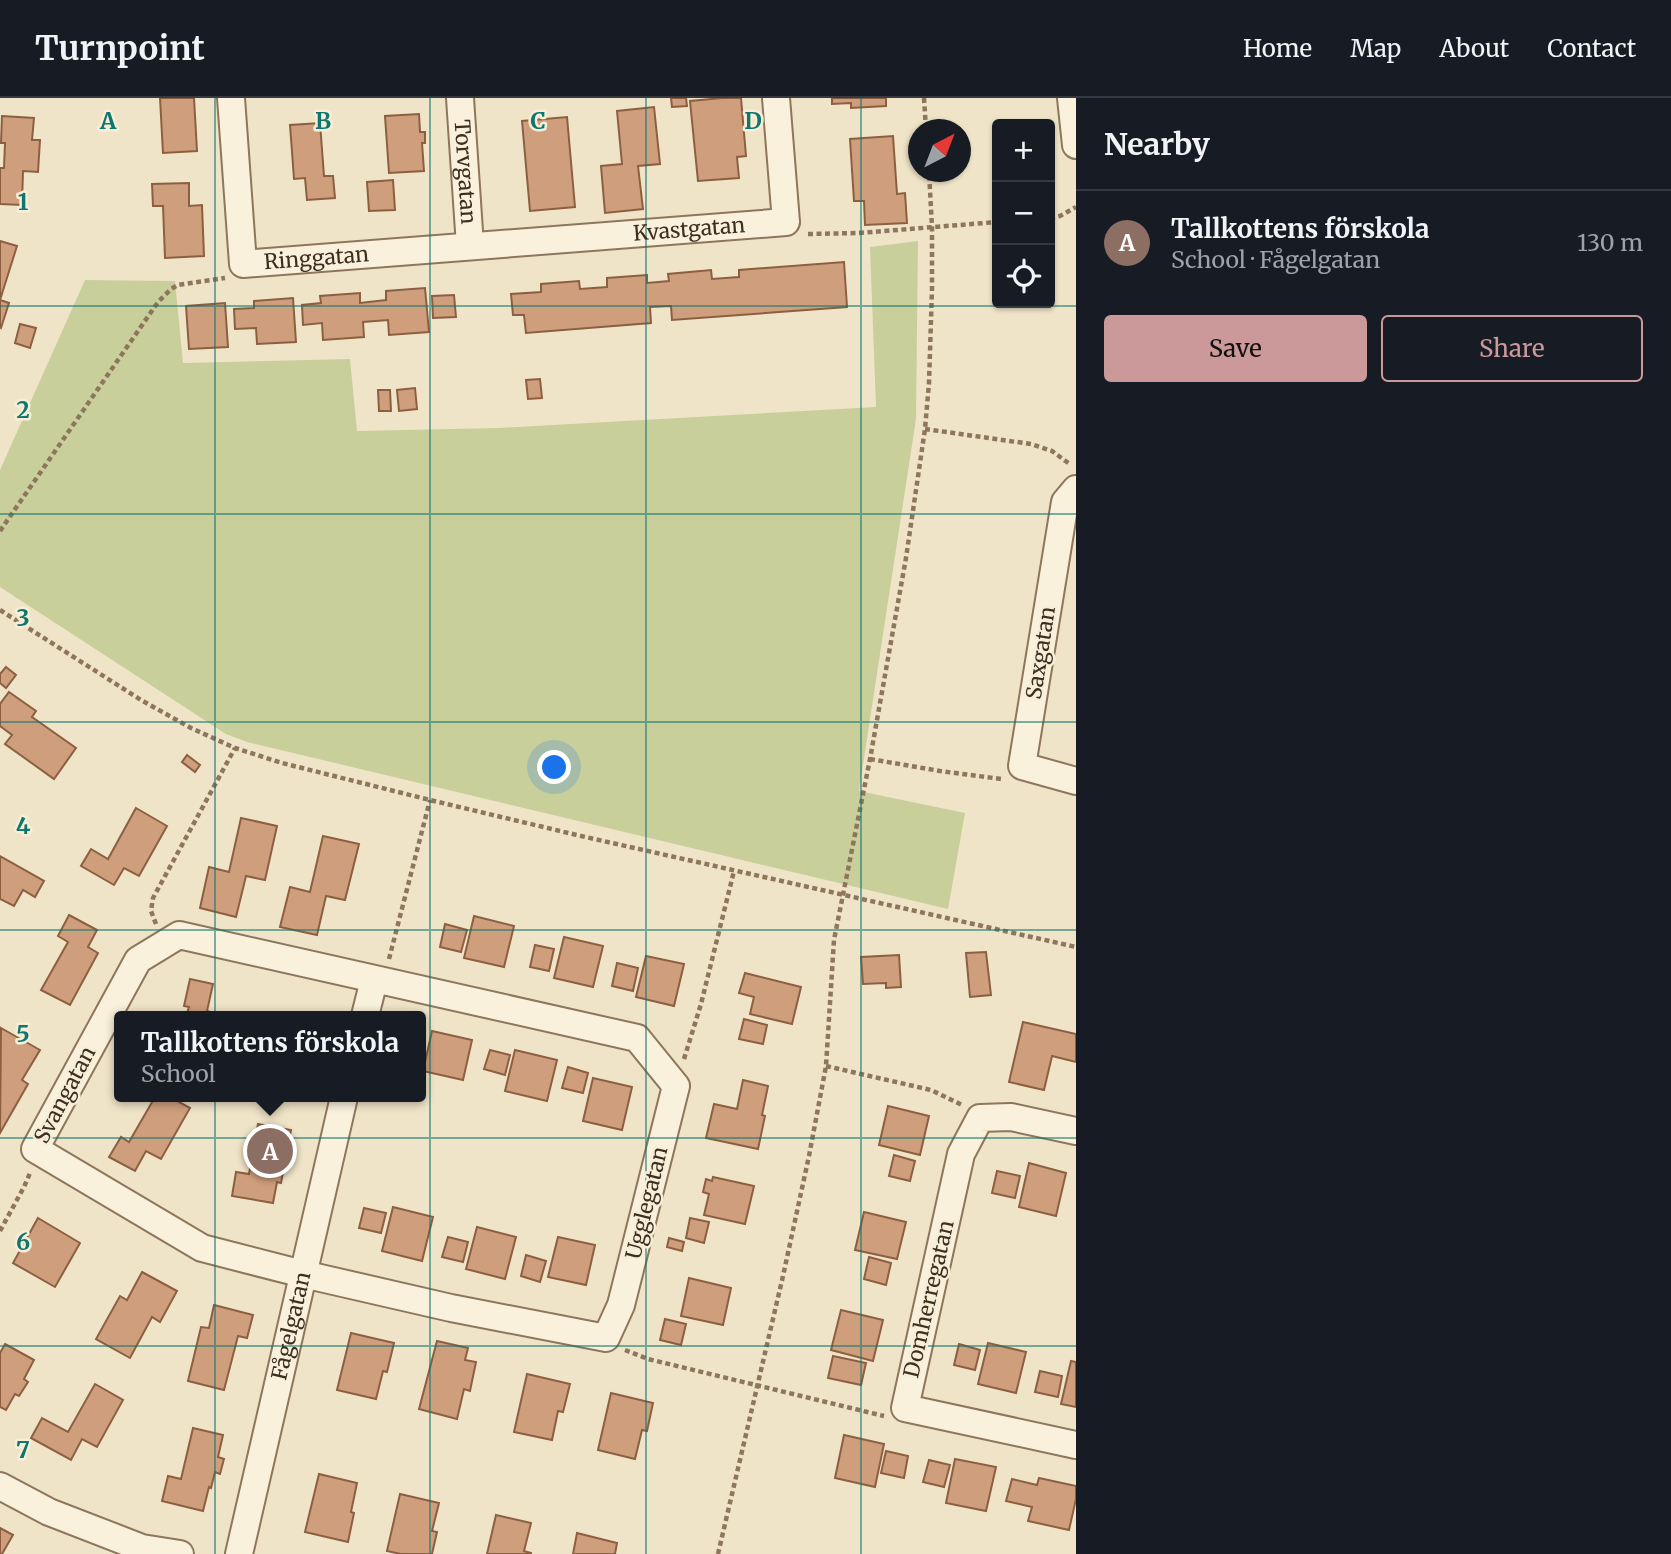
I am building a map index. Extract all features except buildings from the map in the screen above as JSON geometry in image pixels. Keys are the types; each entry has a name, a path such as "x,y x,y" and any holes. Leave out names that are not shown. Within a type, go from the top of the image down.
{"street":[{"name":"Ringgatan","path":"231,98 243,264 470,246"},
{"name":"Torvgatan","path":"460,98 470,246"},
{"path":"776,98 786,222"},
{"path":"1071,98 1076,145"},
{"name":"Kvastgatan","path":"470,246 786,222"},
{"name":"Saxgatan","path":"1022,766 1065,502 1076,489"},
{"path":"1022,766 1076,780"},
{"name":"Svangatan","path":"303,1274 202,1248 35,1149 138,960 179,935 374,980"},
{"path":"366,1011 374,980 637,1038 676,1086"},
{"name":"Ugglegatan","path":"606,1338 621,1306 676,1086"},
{"name":"Fågelgatan","path":"239,1554 343,1102"},
{"path":"980,1118 1011,1117 1076,1131"},
{"name":"Domherregatan","path":"980,1118 961,1154 905,1408 1076,1445"},
{"path":"303,1274 451,1308 606,1338"},
{"path":"0,1486 49,1512 131,1544 180,1554"}],"path":[{"path":"924,98 925,119"},
{"path":"718,1554 806,1170 826,1066 834,940 906,558 925,429 932,329 930,182"},
{"path":"1055,217 1076,207"},
{"path":"786,222 794,229 817,235 992,222"},
{"path":"0,531 158,302 178,285 225,278 243,264"},
{"path":"925,429 1042,447 1052,451 1076,470"},
{"path":"0,610 141,700 191,728 235,748 430,800 1076,947"},
{"path":"165,943 151,911 153,898 235,748"},
{"path":"870,759 992,779 1009,777 1022,766"},
{"path":"374,980 391,957 430,800"},
{"path":"676,1086 701,1004 734,871"},
{"path":"826,1066 931,1090 955,1101 980,1118"},
{"path":"0,1231 24,1187 35,1149"},
{"path":"606,1338 648,1359 878,1415 889,1416 905,1408"}],"green space":[{"path":"918,241 916,419 859,791 965,813 948,909 247,742 226,734 0,587 0,470 85,280 175,281 183,363 350,359 357,431 498,428 876,407 870,247"}],"place":[{"name":"Tallkottens förskola","path":"270,1151"}]}
